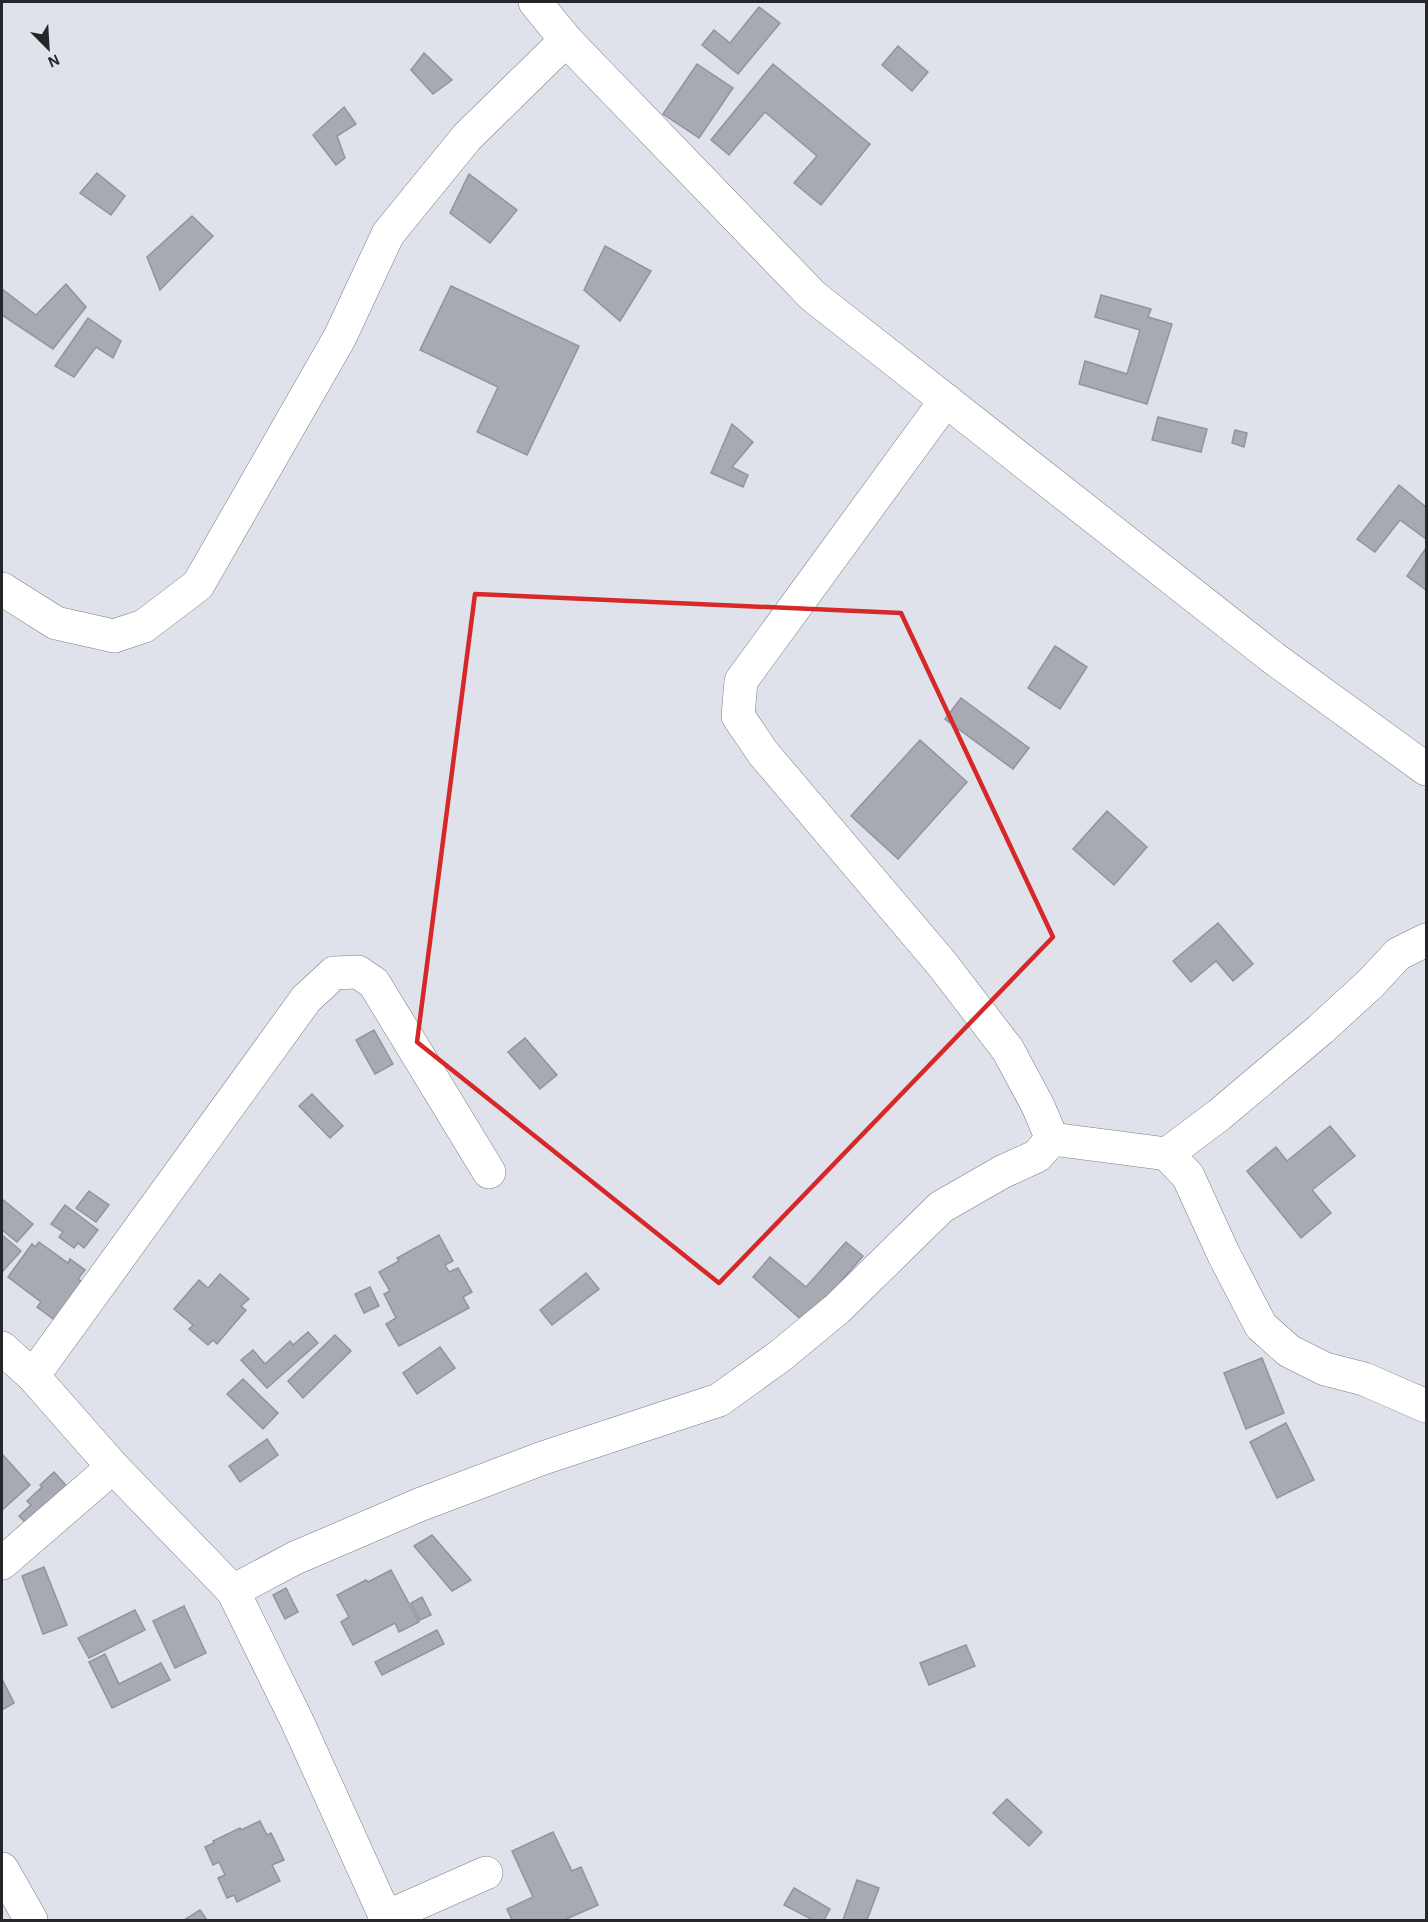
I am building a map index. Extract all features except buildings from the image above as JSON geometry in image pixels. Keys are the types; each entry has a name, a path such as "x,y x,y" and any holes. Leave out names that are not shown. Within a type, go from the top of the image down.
{"street":[{"path":"535,2 566,40 813,296 1272,657 1426,769"},
{"path":"2,589 56,623 114,636 144,626 198,585 340,338 388,234 466,137 566,40"},
{"path":"946,400 741,681 738,716 763,753 942,964 1008,1050 1038,1106 1052,1139"},
{"path":"1167,1154 1219,1115 1321,1029 1371,983 1398,954 1426,940"},
{"path":"33,1376 306,999 334,973 358,972 374,983 489,1172"},
{"path":"1052,1139 1167,1154 1188,1176 1224,1255 1261,1326 1288,1351 1325,1370 1365,1378 1426,1406"},
{"path":"233,1591 295,1558 419,1505 543,1458 719,1400 780,1356 837,1309 941,1207 1002,1172 1036,1156 1052,1139"},
{"path":"2,1348 33,1376 113,1467 233,1591 297,1721 386,1919 486,1873"},
{"path":"2,1563 113,1467"},
{"path":"2,1869 31,1920"}],"highlighted area":[{"path":"475,594 901,613 1053,937 719,1283 417,1042"}]}
